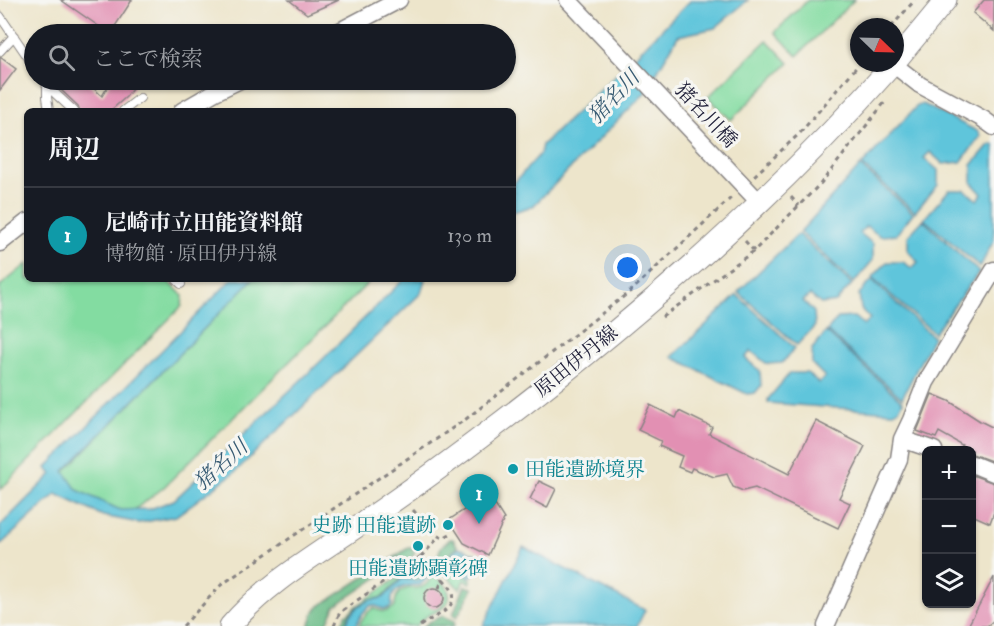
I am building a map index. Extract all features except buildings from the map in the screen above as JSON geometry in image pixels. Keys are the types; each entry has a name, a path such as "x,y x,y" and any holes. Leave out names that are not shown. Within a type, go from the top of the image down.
{"street":[{"path":"354,24 399,0"},
{"name":"猪名川橋","path":"568,0 759,202"},
{"name":"原田伊丹線","path":"904,51 946,0"},
{"path":"904,71 920,85 983,118 994,127"},
{"name":"原田伊丹線","path":"230,626 276,582 411,489 614,332 698,259 819,145 886,72"},
{"path":"187,108 219,90"},
{"path":"0,243 24,224"},
{"path":"826,626 899,459 902,439 926,382 994,270"},
{"path":"902,439 922,446"},
{"path":"976,466 994,473"}],"lane":[{"path":"0,16 24,51"},
{"path":"0,51 14,36"},
{"path":"46,90 49,108"},
{"path":"53,90 71,108"},
{"path":"127,108 140,98"}],"path":[{"path":"899,18 915,0"},
{"path":"183,626 221,585 466,419 623,297 741,185 800,133 852,72"},
{"path":"791,197 799,206"},
{"path":"744,239 754,251"},
{"path":"413,510 439,537 450,534"},
{"path":"334,626 340,612 421,557 439,537"},
{"path":"420,626 450,606 453,597 452,590 444,578 421,557"},
{"path":"439,588 444,578"}],"green space":[{"path":"808,0 854,0 797,56 775,32"},
{"path":"767,40 789,63 731,120 708,97"},
{"path":"24,266 24,282 169,282 183,296 182,306 0,490 0,286"},
{"path":"250,282 369,282 163,488 134,510 120,510 77,490 64,472"},
{"path":"453,539 458,547 452,552 449,560 440,564 436,560 441,547"},
{"path":"408,548 415,553 413,556 404,562 399,557 388,564 389,570 335,606 326,626 309,626 318,607"},
{"path":"462,552 475,559 469,573 454,567 452,563"},
{"path":"420,566 429,569 424,576 417,579 401,579 382,597 369,600 353,610 344,626 341,626 346,615 358,605 402,575"},
{"path":"446,568 471,579 470,583 464,580 460,589 441,572"},
{"path":"432,576 441,580 446,586 449,599 444,606 416,626 359,626 373,608 382,611 389,610 395,606 397,595 401,591 422,587"},
{"path":"465,586 472,590 457,617 453,614"},
{"path":"443,616 455,621 454,626 424,626 429,622"}],"water":[{"name":"猪名川","path":"691,0 748,0 715,28 678,36 644,94 533,206 516,211 516,181 540,154 542,145"},
{"path":"923,104 979,132 980,137 961,162 943,164 930,152 924,158 938,170 938,185 915,212 862,165 917,106"},
{"path":"994,144 994,240 980,267 924,219 949,190 965,190 977,200 982,194 972,183 972,165 989,145"},
{"path":"860,166 913,213 896,235 880,236 866,226 860,233 873,244 873,260 854,283 800,232"},
{"path":"923,220 979,272 934,333 872,278 887,262 903,262 912,268 918,262 908,251 908,236"},
{"path":"798,234 852,284 836,302 821,304 810,295 803,301 814,312 815,326 797,345 738,292"},
{"path":"872,280 933,337 902,398 827,331 838,318 854,317 864,325 870,319 861,309 859,294"},
{"name":"猪名川","path":"229,282 250,282 64,471 77,490 120,510 150,509 174,500 401,282 424,282 421,293 235,472 176,516 139,523 103,516 56,494 0,545 0,526 52,474 46,468"},
{"path":"737,295 795,348 782,363 767,364 751,351 745,358 760,371 761,386 755,393 747,394 672,357"},
{"path":"826,332 903,402 899,409 894,412 768,403 768,399 790,373 807,373 819,383 825,377 812,364 812,349"},
{"path":"523,547 645,610 637,626 483,626"},
{"path":"462,548 478,555 472,576 469,577 446,567 432,574 420,585 400,588 393,594 392,605 388,609 372,605 364,611 356,626 345,626 359,606 370,600 383,598 402,579 417,581 422,579 429,571 449,561 453,553","holes":["462,552 475,558 469,574 453,568 451,563"]}],"place":[{"name":"田能遺跡境界","path":"513,469"},
{"name":"尼崎市立田能資料館","path":"479,524"},
{"name":"史跡 田能遺跡","path":"448,525"},
{"name":"田能遺跡顕彰碑","path":"418,546"}]}
